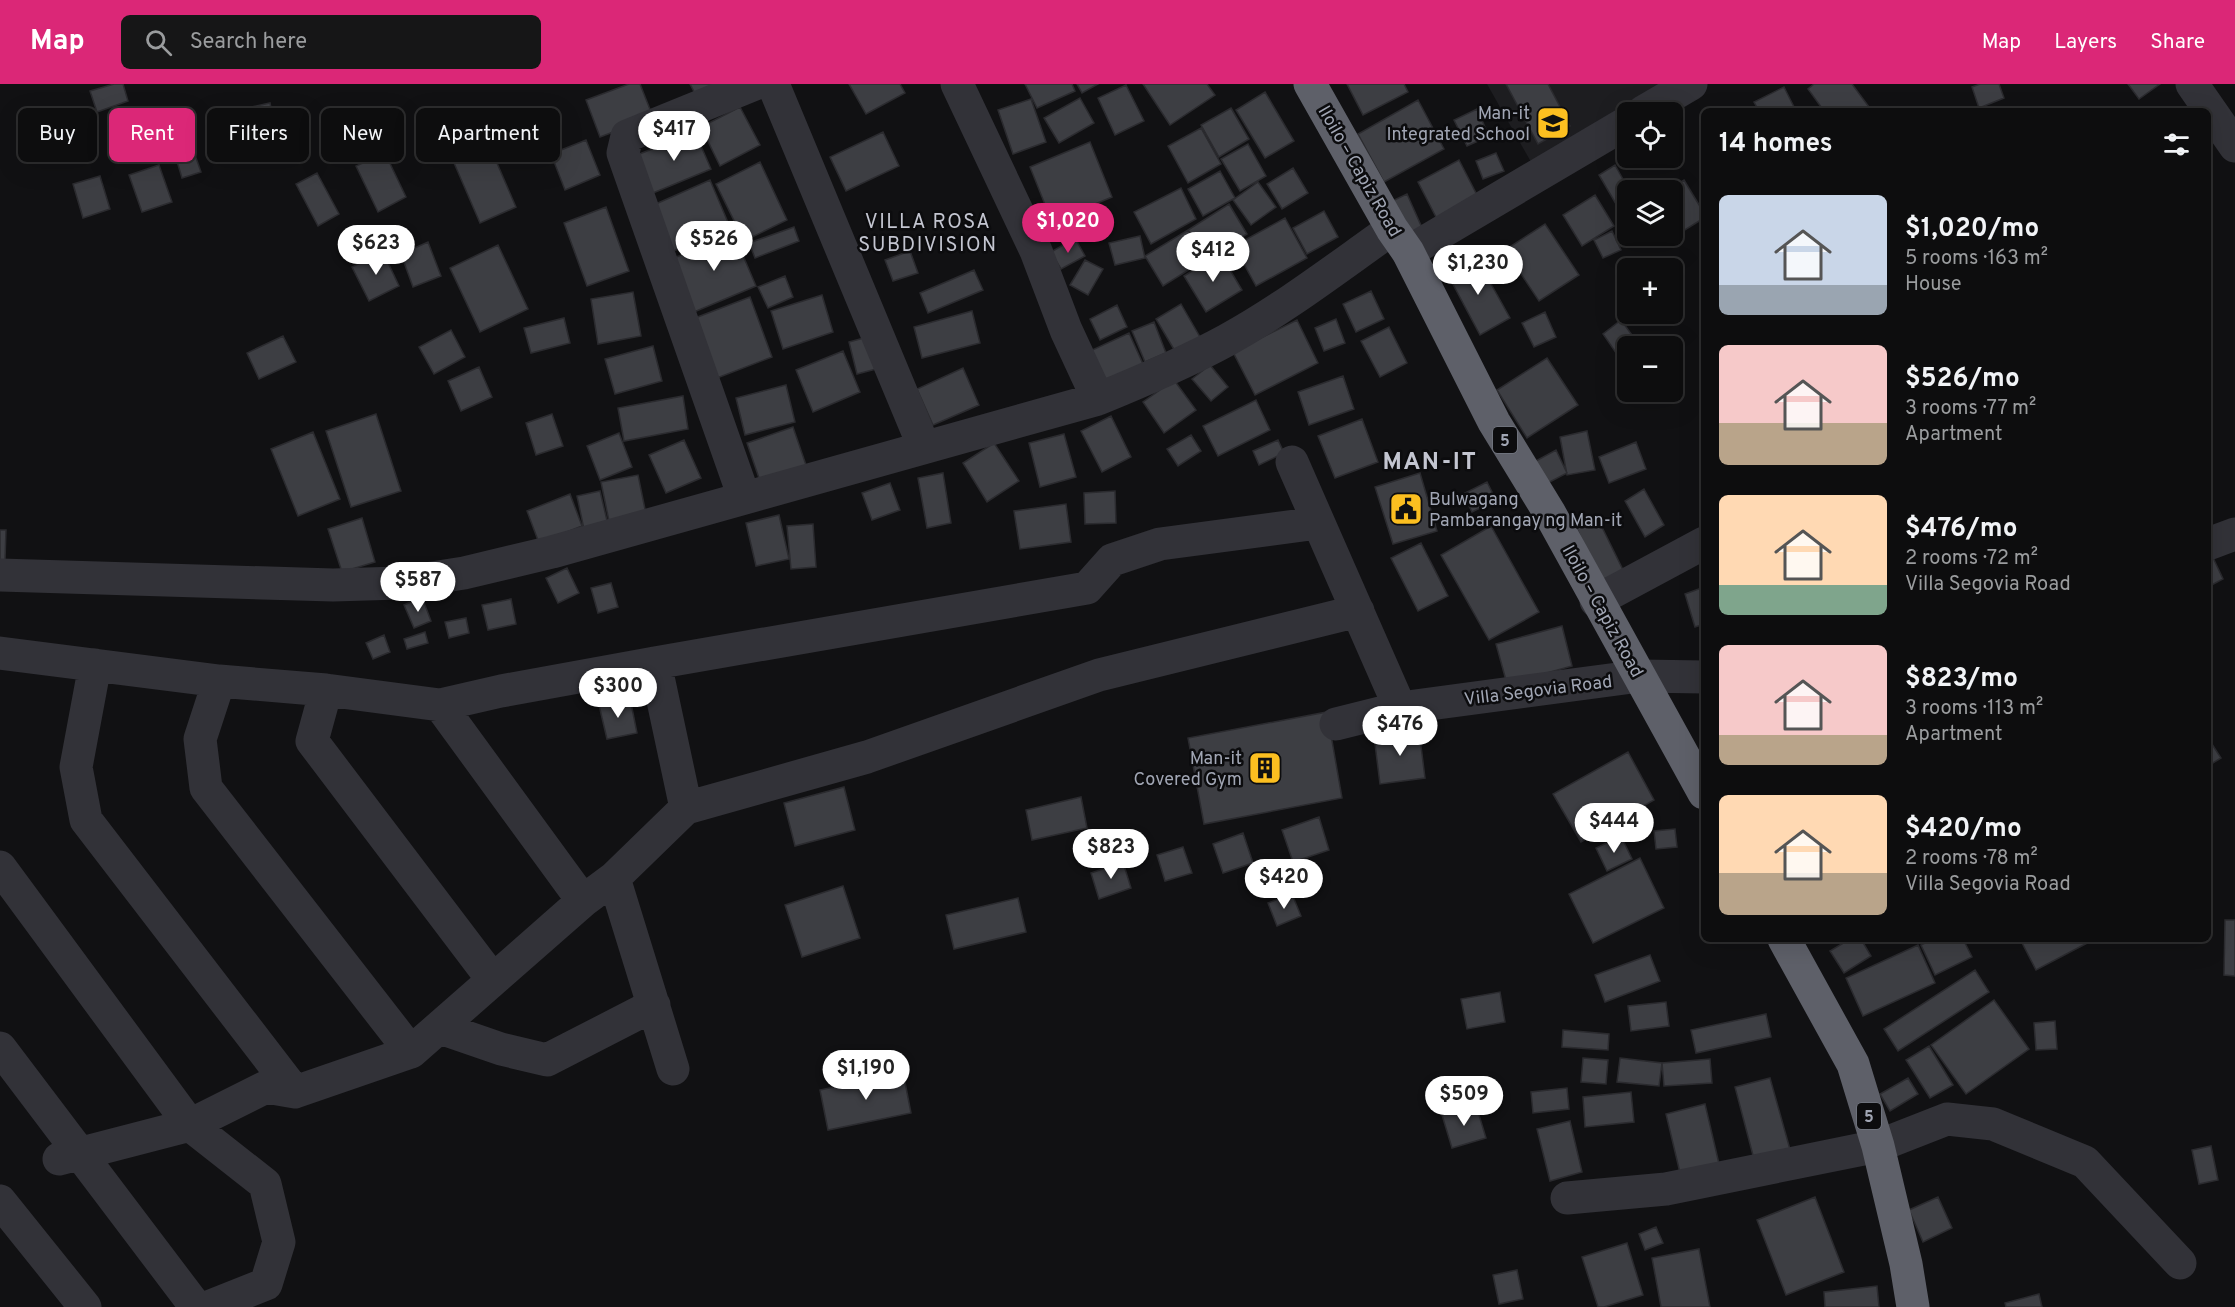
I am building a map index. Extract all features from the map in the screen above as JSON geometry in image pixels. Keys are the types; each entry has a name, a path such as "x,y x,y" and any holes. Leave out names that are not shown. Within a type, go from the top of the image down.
{"highway":[{"name":"Iloilo – Capiz Road","path":"1310,84 1400,241 1494,422 1549,512 1596,601 1701,788"},
{"name":"5","path":"1786,942 1853,1064 1878,1146 1906,1264 1913,1307"}],"street":[{"path":"744,497 623,153 627,136 755,84"},
{"path":"773,84 924,447"},
{"path":"957,84 1036,251 1066,330 1098,399"},
{"path":"1660,102 1691,84"},
{"path":"2192,84 2209,108"},
{"path":"2211,111 2235,146"},
{"path":"0,575 333,585 400,583 464,573 552,552 1098,399 1163,373 1228,339 1287,303 1400,241 1617,128"},
{"path":"1292,462 1401,708"},
{"path":"0,653 219,681 326,690 440,705 501,691 1087,588 1112,560 1160,544 1318,523"},
{"path":"2211,543 2235,534"},
{"path":"1596,601 1701,545"},
{"path":"70,1157 190,1125 266,1087 295,1092 411,1052 583,901 614,878 686,808 867,757 1099,675 1358,611"},
{"path":"656,663 686,808"},
{"path":"95,665 76,767 86,820 295,1092"},
{"name":"Villa Segovia Road","path":"1336,724 1401,708 1640,676 1701,677"},
{"path":"219,681 200,739 206,788 411,1052"},
{"path":"326,690 312,741 493,980"},
{"path":"440,705 583,901"},
{"path":"0,867 190,1125 265,1184 279,1242 266,1284 208,1307"},
{"path":"614,878 673,1069"},
{"path":"440,1028 501,1049 547,1060 654,1005"},
{"path":"0,1048 70,1157 196,1307"},
{"path":"1567,1198 1666,1189 1878,1146 1947,1119 1993,1124 2085,1162 2180,1263"},
{"path":"0,1201 85,1307"}],"shaded area":[{"name":"Man-it Integrated School","path":"1487,84 1661,84 1631,102 1617,102 1617,110 1531,162"}],"building":[{"path":"114,84 123,84 128,101 97,112 90,91"},
{"path":"629,84 640,84 653,117 600,137 586,100"},
{"path":"690,84 735,84 700,103"},
{"path":"849,84 900,84 905,93 866,114"},
{"path":"1025,84 1072,84 1075,91 1037,108"},
{"path":"1077,84 1098,84 1082,93"},
{"path":"1143,84 1207,84 1215,95 1170,125"},
{"path":"1347,84 1404,84 1408,92 1363,115"},
{"path":"1506,84 1548,84 1570,126 1538,144"},
{"path":"1814,84 1852,84 1870,108 1822,108 1808,89"},
{"path":"1980,84 1999,84 2004,98 1979,108 1972,87"},
{"path":"2128,84 2160,84 2139,99"},
{"path":"1126,85 1144,121 1115,135 1098,98"},
{"path":"1784,87 1794,108 1757,108 1754,102"},
{"path":"1265,92 1294,141 1265,158 1236,110"},
{"path":"1080,98 1094,123 1059,143 1044,118"},
{"path":"1031,99 1046,142 1013,154 998,110"},
{"path":"1418,100 1444,149 1384,182 1358,134"},
{"path":"270,103 271,108 246,108"},
{"path":"740,107 760,145 720,166 701,127"},
{"path":"1231,108 1249,139 1219,157 1201,125"},
{"path":"1477,109 1489,136 1467,146 1454,120"},
{"path":"1201,128 1221,164 1188,183 1168,146"},
{"path":"695,132 711,169 653,193 637,155"},
{"path":"883,132 899,166 846,191 830,157"},
{"path":"586,140 600,175 565,190 554,162 560,162 560,150"},
{"path":"1090,142 1112,197 1052,222 1030,167"},
{"path":"1248,144 1266,176 1240,191 1221,159"},
{"path":"1496,153 1504,171 1483,179 1476,161"},
{"path":"195,155 201,172 182,178 177,162 195,162"},
{"path":"1459,160 1478,197 1437,219 1418,182"},
{"path":"365,162 389,162 406,197 378,212 356,166"},
{"path":"454,162 497,162 516,207 480,223"},
{"path":"760,162 787,220 744,241 716,184"},
{"path":"159,165 172,202 142,212 129,175"},
{"path":"1615,165 1623,180 1617,180 1617,204 1616,204 1599,175"},
{"path":"1293,168 1308,193 1282,209 1267,184"},
{"path":"1220,171 1235,198 1203,216 1188,189"},
{"path":"317,173 339,214 318,226 296,184"},
{"path":"100,176 110,209 83,218 73,184"},
{"path":"710,180 730,227 669,253 649,207"},
{"path":"1684,180 1701,208 1701,220 1683,231"},
{"path":"1258,182 1276,207 1251,225 1233,200"},
{"path":"1181,188 1196,219 1151,244 1134,212"},
{"path":"1407,194 1423,230 1408,237 1392,201"},
{"path":"1595,195 1614,226 1582,246 1563,215"},
{"path":"1229,204 1247,234 1207,259 1188,230"},
{"path":"606,207 629,271 587,286 564,223"},
{"path":"1324,211 1338,237 1307,254 1293,228"},
{"path":"1285,218 1307,258 1256,286 1234,246"},
{"path":"1545,224 1579,275 1539,301 1505,250"},
{"path":"794,227 799,241 755,258 749,243"},
{"path":"1188,230 1206,259 1163,286 1145,256"},
{"path":"1612,231 1617,246 1621,250 1603,258 1594,240"},
{"path":"733,232 756,286 694,312 672,259"},
{"path":"1140,236 1145,258 1115,265 1109,243"},
{"path":"1075,238 1085,256 1061,269 1051,252"},
{"path":"428,242 441,276 413,287 401,254"},
{"path":"498,245 528,309 480,332 450,268"},
{"path":"910,251 918,273 893,281 885,260"},
{"path":"383,252 399,286 369,301 352,267"},
{"path":"1220,253 1242,290 1206,312 1184,276"},
{"path":"1476,257 1510,318 1480,335 1447,273"},
{"path":"1085,260 1103,269 1088,295 1070,285"},
{"path":"974,270 983,290 928,313 920,293"},
{"path":"785,276 793,297 768,308 758,287"},
{"path":"1371,291 1384,319 1356,332 1343,304"},
{"path":"633,292 641,336 598,344 591,299"},
{"path":"822,295 833,332 783,349 771,311"},
{"path":"750,297 772,357 717,378 695,318"},
{"path":"1181,304 1204,344 1179,358 1156,319"},
{"path":"1117,305 1127,327 1100,340 1090,319"},
{"path":"972,311 980,343 922,358 914,327"},
{"path":"1545,312 1556,337 1534,347 1522,323"},
{"path":"564,318 570,343 531,353 524,328"},
{"path":"1336,319 1345,343 1324,351 1315,328"},
{"path":"1297,320 1318,363 1255,395 1233,352"},
{"path":"1154,322 1166,353 1145,362 1132,331"},
{"path":"1617,323 1624,324 1633,336 1617,336 1617,354 1603,334"},
{"path":"1389,327 1407,363 1380,377 1361,341"},
{"path":"451,330 465,357 434,374 419,347"},
{"path":"1129,333 1143,364 1105,382 1090,351"},
{"path":"283,336 296,362 259,379 247,353"},
{"path":"871,336 880,368 857,374 849,342"},
{"path":"653,346 662,381 615,394 605,359"},
{"path":"843,351 860,392 813,412 796,370"},
{"path":"1547,358 1578,405 1527,438 1497,390"},
{"path":"1210,365 1228,387 1211,401 1192,379"},
{"path":"479,367 492,397 461,411 448,381"},
{"path":"963,368 979,405 933,425 917,389"},
{"path":"1343,376 1354,409 1309,425 1298,392"},
{"path":"1174,380 1196,410 1164,433 1143,402"},
{"path":"786,385 795,422 745,435 736,398"},
{"path":"683,396 688,429 624,441 618,408"},
{"path":"1256,400 1270,430 1218,456 1203,426"},
{"path":"376,414 401,491 351,507 326,431"},
{"path":"552,414 563,446 536,455 526,423"},
{"path":"1111,416 1131,457 1102,472 1081,431"},
{"path":"1362,419 1378,462 1335,478 1318,436"},
{"path":"793,427 806,465 760,481 747,443"},
{"path":"1587,431 1595,470 1567,475 1560,437"},
{"path":"313,432 340,499 298,516 271,449"},
{"path":"619,433 632,467 600,480 587,446"},
{"path":"1064,434 1076,477 1040,487 1029,443"},
{"path":"1191,435 1201,451 1178,466 1167,449"},
{"path":"684,440 701,478 666,493 649,455"},
{"path":"1278,440 1284,453 1259,465 1253,451"},
{"path":"1636,442 1646,469 1609,483 1599,457"},
{"path":"994,443 1019,481 987,502 963,463"},
{"path":"1556,450 1567,473 1544,485 1532,463"},
{"path":"943,473 951,523 927,528 918,478"},
{"name":"Bulwagang Pambarangay ng Man-it","path":"1420,473 1437,531 1393,544 1375,487"},
{"path":"638,475 646,514 609,521 601,482"},
{"path":"1487,482 1496,500 1472,512 1463,494"},
{"path":"890,483 900,510 872,520 862,493"},
{"path":"1644,489 1664,525 1645,537 1625,501"},
{"path":"600,491 609,529 585,534 577,496"},
{"path":"1115,491 1116,523 1085,524 1084,493"},
{"path":"570,494 582,526 539,543 527,511"},
{"path":"1066,504 1071,542 1020,549 1014,511"},
{"path":"779,515 789,559 756,566 746,523"},
{"path":"1597,517 1625,574 1603,585 1576,527"},
{"path":"362,518 375,562 342,572 328,529"},
{"path":"813,524 816,567 791,569 787,526"},
{"path":"1491,526 1539,612 1489,640 1441,555"},
{"path":"0,530 6,530 5,560 0,560"},
{"path":"1421,543 1448,596 1418,611 1391,558"},
{"path":"2211,553 2223,579 2211,585"},
{"path":"567,568 579,593 558,603 546,578"},
{"path":"611,583 618,607 598,613 591,588"},
{"path":"1701,588 1701,625 1695,627 1685,594"},
{"path":"422,597 431,621 414,628 404,605"},
{"path":"511,599 516,624 488,630 482,605"},
{"path":"466,618 469,633 449,638 445,622"},
{"path":"1562,626 1572,666 1507,684 1496,644"},
{"path":"425,632 428,643 407,649 404,639"},
{"path":"384,635 390,652 373,659 366,643"},
{"path":"630,698 637,733 607,739 599,705"},
{"name":"Man-it Covered Gym","path":"1327,712 1342,798 1204,824 1188,738"},
{"path":"1419,730 1425,778 1380,784 1374,736"},
{"path":"2211,743 2221,758 2211,764"},
{"path":"1628,752 1654,800 1581,842 1553,794"},
{"path":"844,787 855,830 795,846 784,803"},
{"path":"1081,797 1087,828 1032,840 1026,810"},
{"path":"1319,817 1329,850 1293,862 1282,830"},
{"path":"1675,829 1677,847 1656,849 1654,831"},
{"path":"1243,833 1253,863 1223,873 1213,844"},
{"path":"1621,836 1632,859 1607,871 1596,848"},
{"path":"1183,847 1192,873 1165,881 1157,855"},
{"path":"1640,858 1664,908 1593,943 1569,894"},
{"path":"1123,862 1131,888 1099,899 1091,873"},
{"path":"843,886 860,938 802,957 785,905"},
{"path":"1292,894 1301,916 1277,926 1268,903"},
{"path":"1018,898 1026,932 954,949 946,915"},
{"path":"2225,920 2235,920 2235,976 2224,975"},
{"path":"1845,942 1863,942 1871,956 1844,973 1830,951"},
{"path":"1927,942 1964,942 1972,957 1935,975 1921,945"},
{"path":"2022,942 2089,942 2036,970"},
{"path":"1918,945 1935,983 1863,1016 1846,978"},
{"path":"1650,955 1660,981 1605,1002 1595,975"},
{"path":"1975,970 1989,992 1898,1051 1884,1029"},
{"path":"1500,992 1505,1022 1467,1029 1461,999"},
{"path":"1994,1000 2029,1049 1966,1094 1931,1045"},
{"path":"1666,1002 1669,1026 1631,1031 1628,1006"},
{"path":"1766,1014 1771,1037 1696,1053 1691,1030"},
{"path":"2055,1021 2057,1049 2036,1050 2034,1023"},
{"path":"1563,1030 1609,1034 1608,1050 1562,1047"},
{"path":"1929,1046 1953,1085 1930,1098 1906,1060"},
{"path":"1583,1058 1608,1060 1606,1084 1581,1082"},
{"path":"1620,1058 1662,1063 1659,1086 1617,1082"},
{"path":"1710,1059 1712,1083 1664,1086 1662,1063"},
{"path":"903,1072 911,1113 828,1130 820,1090"},
{"path":"1770,1078 1791,1153 1755,1163 1735,1087"},
{"path":"1908,1078 1918,1094 1890,1111 1880,1094"},
{"path":"1567,1088 1569,1109 1533,1113 1531,1092"},
{"path":"1631,1092 1634,1122 1585,1127 1583,1097"},
{"path":"1705,1104 1720,1168 1681,1177 1666,1114"},
{"path":"1476,1105 1486,1138 1452,1148 1442,1115"},
{"path":"1570,1121 1582,1172 1550,1181 1537,1129"},
{"path":"2211,1146 2218,1180 2199,1184 2192,1150"},
{"path":"1815,1197 1844,1272 1786,1295 1757,1220"},
{"path":"1938,1197 1952,1228 1923,1242 1909,1210"},
{"path":"1656,1227 1663,1243 1645,1250 1639,1234"},
{"path":"1627,1243 1643,1295 1598,1307 1582,1257"},
{"path":"1699,1249 1710,1307 1661,1307 1652,1258"},
{"path":"1517,1270 1523,1299 1499,1304 1493,1275"},
{"path":"1877,1286 1879,1307 1825,1307 1824,1292"},
{"path":"2039,1294 2042,1307 2006,1307 2005,1303"}],"place":[{"name":"Man-it Integrated School","path":"1553,123"},
{"name":"Bulwagang Pambarangay ng Man-it","path":"1406,509"},
{"name":"Man-it Covered Gym","path":"1265,768"}],"district":[{"name":"VILLA ROSA SUBDIVISION","path":"928,232"},
{"name":"MAN-IT","path":"1430,461"}]}
